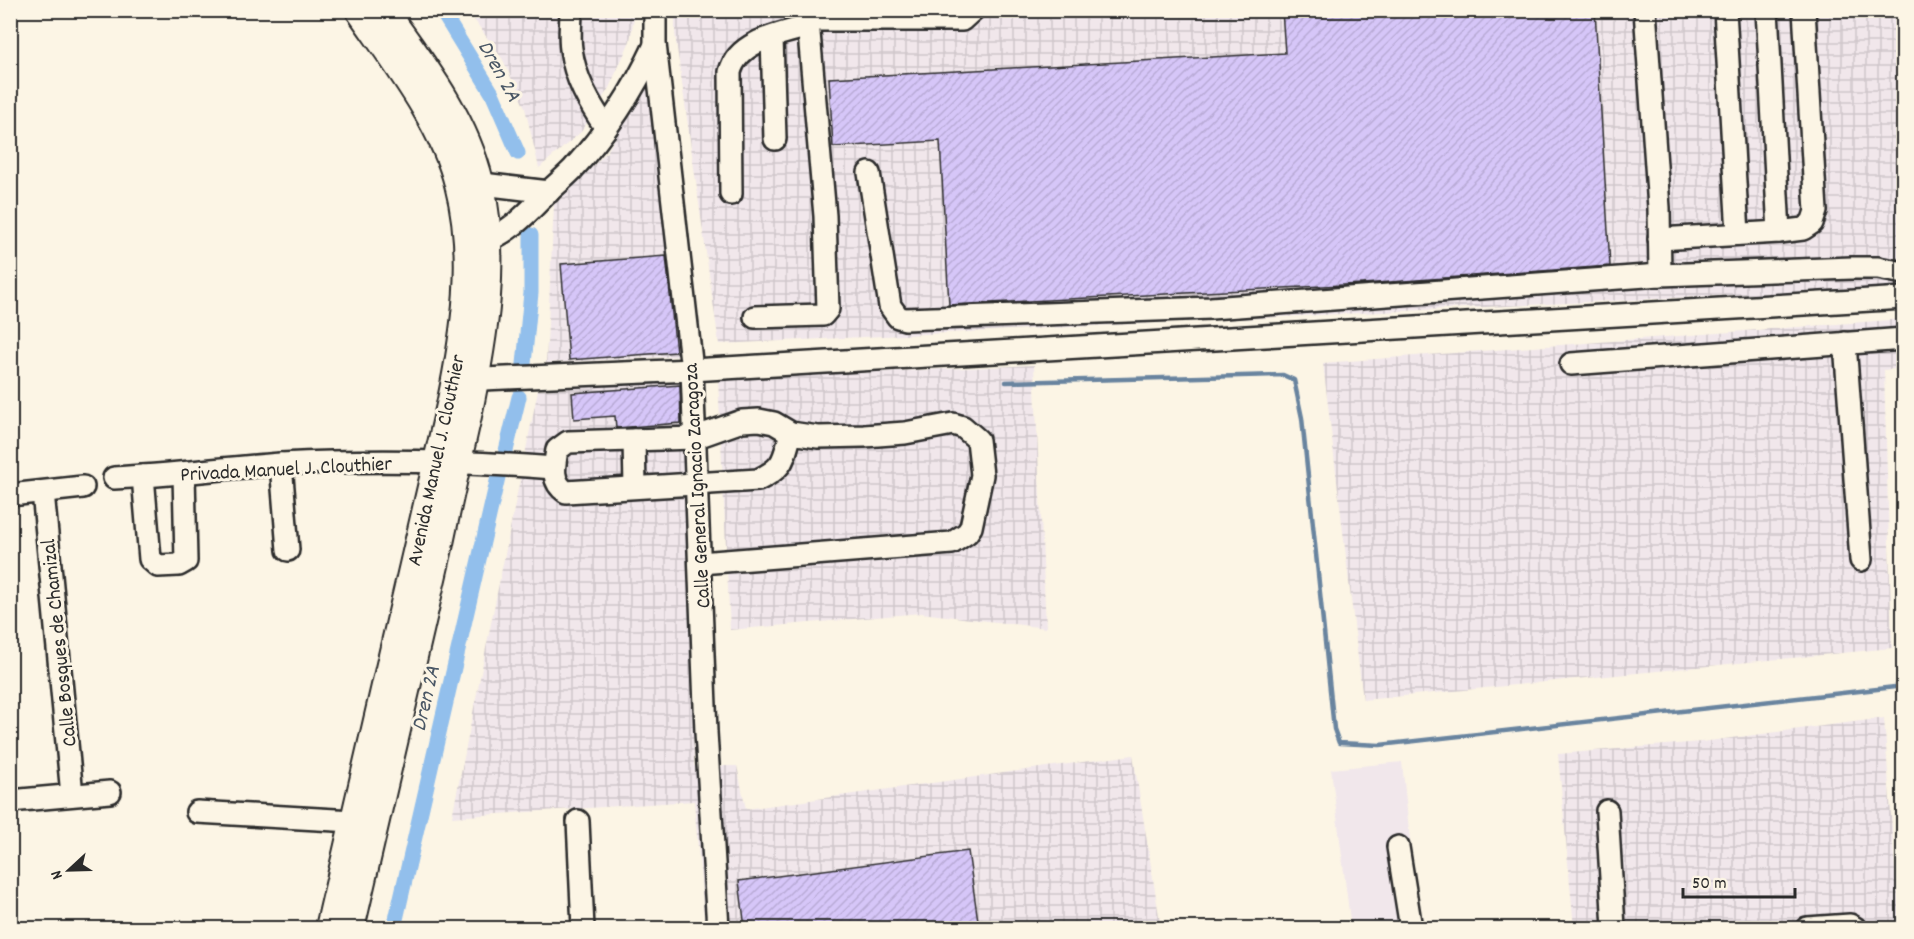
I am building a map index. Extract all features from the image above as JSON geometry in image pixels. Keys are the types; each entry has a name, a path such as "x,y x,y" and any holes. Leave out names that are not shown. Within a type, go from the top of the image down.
{"main road":[{"name":"Avenida Manuel J. Clouthier","path":"358,10 421,101 445,149 469,182"},
{"name":"Avenida Manuel J. Clouthier","path":"329,928 364,823 465,380 468,290 479,245 465,214 469,182 468,145 443,96 384,10"},
{"name":"Avenida Manuel J. Clouthier","path":"351,928 364,823"}],"street":[{"path":"571,10 570,48 575,71 590,104 606,128"},
{"name":"Calle General Ignacio Zaragoza","path":"655,10 655,45 692,370 708,778 718,928"},
{"path":"731,194 730,72 732,64 747,48 808,19 962,20 973,10"},
{"path":"1645,10 1660,275"},
{"path":"1725,10 1738,234"},
{"path":"1767,10 1779,232"},
{"path":"1659,239 1803,229 1809,226 1815,218 1804,10"},
{"path":"755,317 824,315 828,309 825,216 808,19"},
{"path":"772,37 775,139"},
{"path":"479,245 521,221 571,171 606,128 642,74 655,45"},
{"path":"869,173 890,306 898,317 905,319 1211,308 1660,275 1852,268 1878,268 1904,273"},
{"path":"469,182 549,192"},
{"path":"465,380 692,370 1904,298"},
{"path":"1571,364 1904,339"},
{"path":"1845,343 1861,560"},
{"path":"700,563 952,543 967,533 971,527 982,475 978,440 963,427 953,424 905,433 818,437 791,433 774,423 759,420 742,421 694,438 568,442 557,450 554,468 556,483 566,492 758,480 776,471 783,463 791,433"},
{"path":"634,440 635,487"},
{"name":"Privada Manuel J. Clouthier","path":"114,478 281,465 447,461 554,468"},
{"path":"281,465 288,550"},
{"path":"143,476 150,559 158,566 179,565 186,561 184,474"},
{"path":"10,495 83,487"},
{"name":"Calle Bosques de Chamizal","path":"43,492 72,795"},
{"path":"10,801 110,792"},
{"path":"1607,811 1614,928"},
{"path":"196,812 364,823"},
{"path":"578,821 583,928"},
{"path":"1398,847 1411,928"},
{"path":"1807,928 1850,925 1855,928"}],"shaded area":[{"path":"468,11 635,11 630,41 609,88 581,132 539,168 525,108 503,60"},
{"path":"675,11 1903,11 1903,287 719,344 675,34"},
{"path":"649,74 682,356 546,363 554,205 607,152"},
{"path":"1903,319 1903,368 1884,370 1892,648 1363,700 1323,363"},
{"path":"1034,365 1046,628 921,613 730,630 718,379"},
{"path":"687,381 694,766 737,766 746,809 1133,755 1161,928 705,928 694,801 452,817 538,390"},
{"path":"1884,718 1895,870 1902,928 1723,928 1723,924 1697,928 1574,928 1558,754 1701,742"},
{"path":"1402,762 1419,928 1351,928 1331,769"},
{"path":"1574,921 1574,928 1515,928"}],"building":[{"path":"1282,10 1595,10 1610,266 1363,284 949,305 940,141 833,147 829,78 1285,53"},
{"path":"666,256 676,352 569,360 561,264"},
{"path":"680,385 681,423 616,428 615,416 574,419 572,393"},
{"path":"968,851 979,928 745,928 739,881"}],"waterway":[{"name":"Dren 2A","path":"441,10 492,93 518,153"},
{"name":"Dren 2A","path":"524,364 531,293 531,235"},
{"path":"1006,382 1283,375 1294,380 1302,418 1334,729 1339,743 1380,745 1904,686"},
{"name":"Dren 2A","path":"504,459 519,397"},
{"name":"Dren 2A","path":"394,928 498,477"}]}
